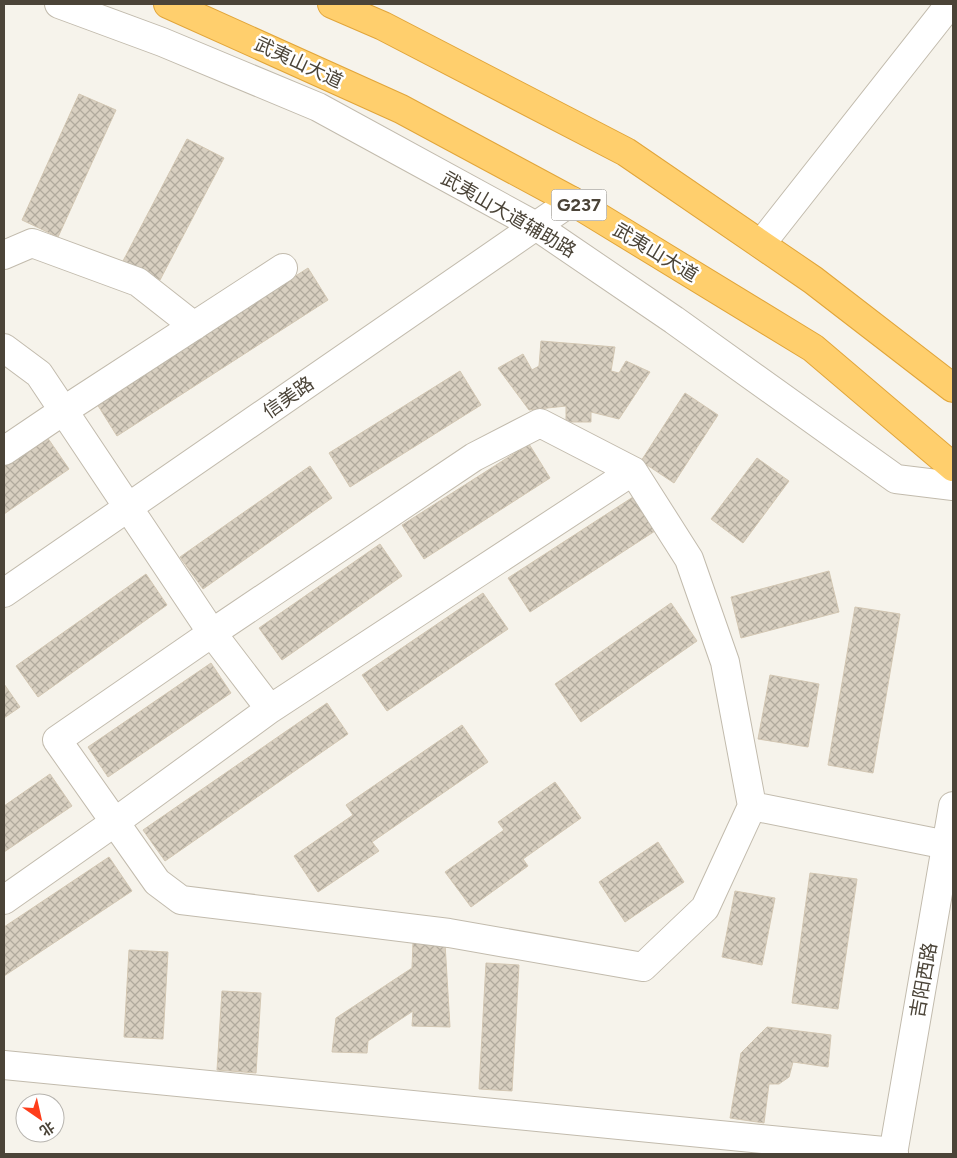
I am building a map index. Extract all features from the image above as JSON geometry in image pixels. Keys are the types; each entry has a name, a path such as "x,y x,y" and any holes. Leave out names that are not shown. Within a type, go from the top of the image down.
{"highway":[{"name":"武夷山大道","path":"168,4 400,109 572,201 813,348 953,467"},
{"path":"332,4 383,26 626,152 813,280 953,388"}],"street":[{"name":"武夷山大道辅助路","path":"59,4 162,42 318,107 536,226 682,326 896,479 953,486"},
{"path":"761,244 950,4"},
{"name":"信美路","path":"4,593 572,201"},
{"path":"4,254 32,243 138,282 194,326"},
{"path":"4,451 283,268"},
{"path":"4,348 39,374 212,633 270,709"},
{"path":"540,423 633,471 689,559 725,662 752,806 705,908 643,967 449,933 181,900 157,882 56,740 474,457 540,423"},
{"path":"4,900 270,709 633,471"},
{"path":"752,806 946,845"},
{"name":"吉阳西路","path":"893,1153 953,806"},
{"path":"4,1065 893,1153"}],"building":[{"path":"79,94 116,110 58,237 22,220"},
{"path":"187,139 224,158 160,280 123,261"},
{"path":"308,268 328,300 117,436 97,404"},
{"path":"541,341 615,347 611,371 619,373 626,361 650,372 619,419 591,412 591,422 566,422 566,406 529,410 498,368 523,354 532,370 539,366"},
{"path":"460,371 481,405 350,487 329,453"},
{"path":"685,393 718,415 674,483 641,461"},
{"path":"47,437 69,469 4,514 4,467"},
{"path":"529,444 550,478 424,559 402,525"},
{"path":"757,458 789,481 743,543 711,519"},
{"path":"310,466 332,498 203,589 180,557"},
{"path":"633,497 655,531 530,612 508,578"},
{"path":"380,544 402,576 282,660 259,628"},
{"path":"829,571 839,612 741,638 731,597"},
{"path":"146,574 167,605 38,697 16,666"},
{"path":"483,593 508,629 387,711 362,675"},
{"path":"671,603 697,641 581,722 555,684"},
{"path":"855,607 900,614 873,773 828,765"},
{"path":"211,663 231,693 108,777 88,747"},
{"path":"770,675 819,684 808,747 758,739"},
{"path":"4,684 20,707 4,718"},
{"path":"327,703 348,734 165,861 143,830"},
{"path":"462,725 488,762 372,842 379,851 318,892 294,856 353,815 346,805"},
{"path":"50,774 72,806 4,852 4,806"},
{"path":"555,782 581,818 523,859 528,866 471,907 445,872 504,830 498,822"},
{"path":"658,842 684,882 625,922 599,882"},
{"path":"109,857 132,891 4,976 4,927"},
{"path":"810,873 857,879 838,1009 792,1003"},
{"path":"735,891 775,898 762,965 722,957"},
{"path":"413,942 445,943 450,1027 412,1026 413,1011 368,1041 367,1053 332,1052 336,1018 412,968"},
{"path":"129,950 168,952 163,1039 124,1037"},
{"path":"486,963 519,965 512,1091 479,1089"},
{"path":"222,991 261,993 256,1073 217,1070"},
{"path":"767,1027 831,1035 828,1067 793,1062 789,1077 779,1084 769,1084 764,1123 730,1118 741,1053"}]}
